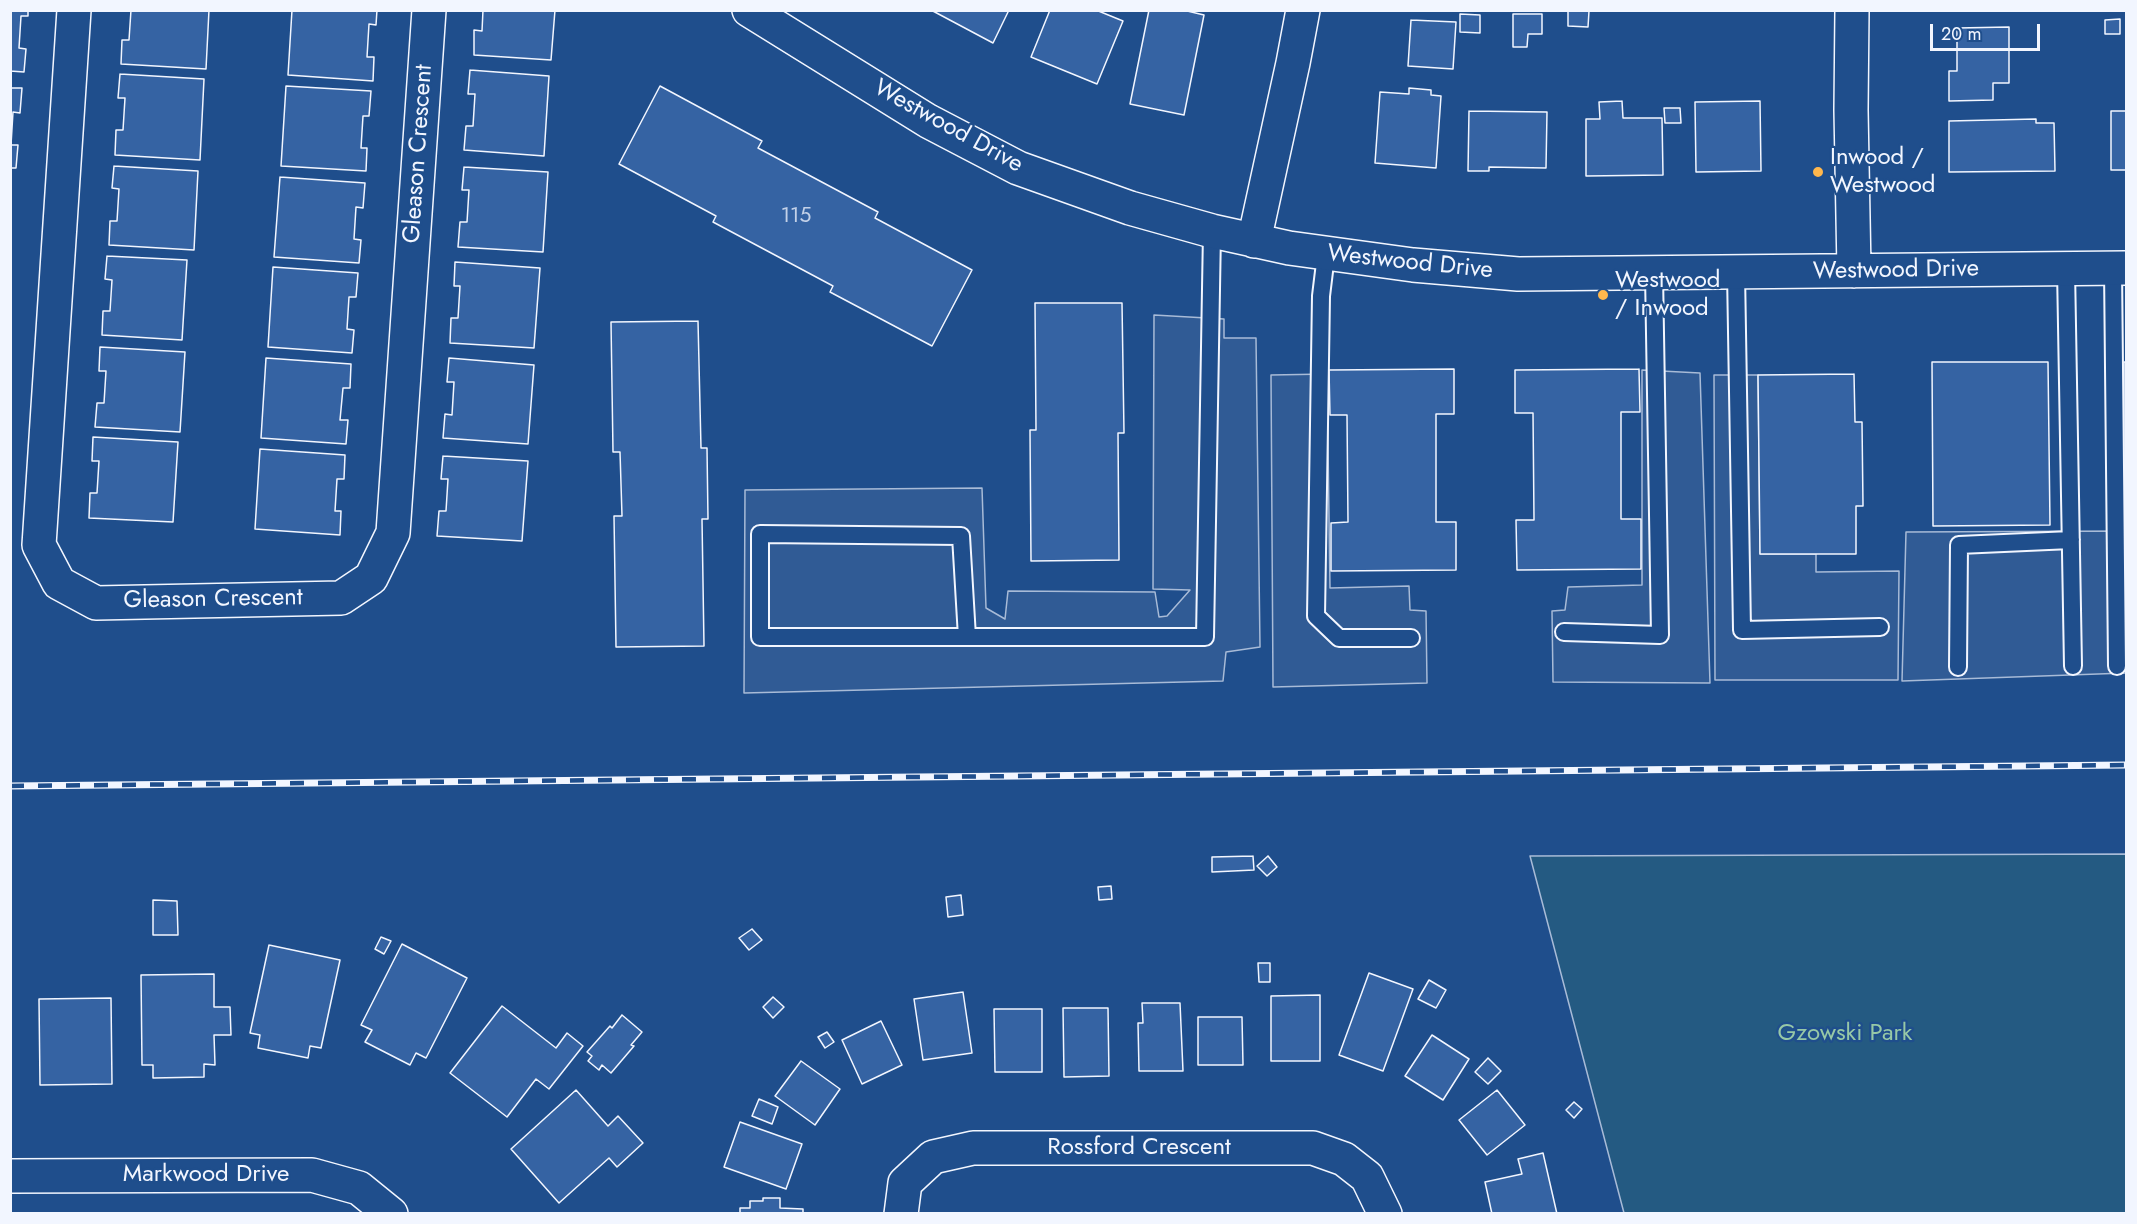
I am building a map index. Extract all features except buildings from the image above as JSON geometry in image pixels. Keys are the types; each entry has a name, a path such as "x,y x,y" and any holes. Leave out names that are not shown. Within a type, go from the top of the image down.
{"street":[{"name":"Gleason Crescent","path":"74,10 39,545 59,584 96,603 340,597 371,578 393,533 429,10"},
{"name":"Westwood Drive","path":"749,10 928,121 1018,168 1130,208 1212,231 1326,255 1518,274 2120,268"},
{"path":"1254,241 1293,63 1302,10"},
{"path":"1852,10 1854,271"},
{"name":"Rossford Crescent","path":"901,1214 905,1183 933,1157 973,1148 1313,1148 1344,1159 1367,1177 1384,1214"},
{"name":"Markwood Drive","path":"10,1176 312,1175 359,1188 391,1214"}],"lane":[{"path":"967,637 961,536 760,534 760,637 1205,638 1212,231"},
{"path":"1326,255 1321,296 1316,616 1339,638 1411,638"},
{"path":"2117,666 2121,544 2120,268"},
{"path":"2067,269 2073,666"},
{"path":"1736,272 1742,630 1881,627"},
{"path":"1564,632 1660,635 1654,273"},
{"path":"1958,667 1959,545 2071,540"}],"green space":[{"name":"Gzowski Park","path":"2126,854 2126,1213 1624,1213 1530,856"}],"shaded area":[{"path":"1154,315 1224,319 1224,338 1256,338 1260,647 1226,652 1223,681 744,693 745,490 982,488 986,608 1005,619 1008,591 1155,592 1159,617 1167,616 1190,590 1153,589"},
{"path":"1642,370 1700,373 1710,683 1553,682 1552,611 1565,610 1568,587 1642,585"},
{"path":"1327,374 1330,588 1409,586 1410,610 1426,611 1427,683 1273,687 1271,375"},
{"path":"1714,375 1758,375 1760,554 1816,554 1816,572 1899,571 1898,680 1715,680"},
{"path":"2126,531 2126,673 1902,681 1906,532"}],"railway":[{"path":"10,786 2126,765"}],"place":[{"name":"Inwood / Westwood","path":"1818,172"},
{"name":"Westwood / Inwood","path":"1603,295"}]}
